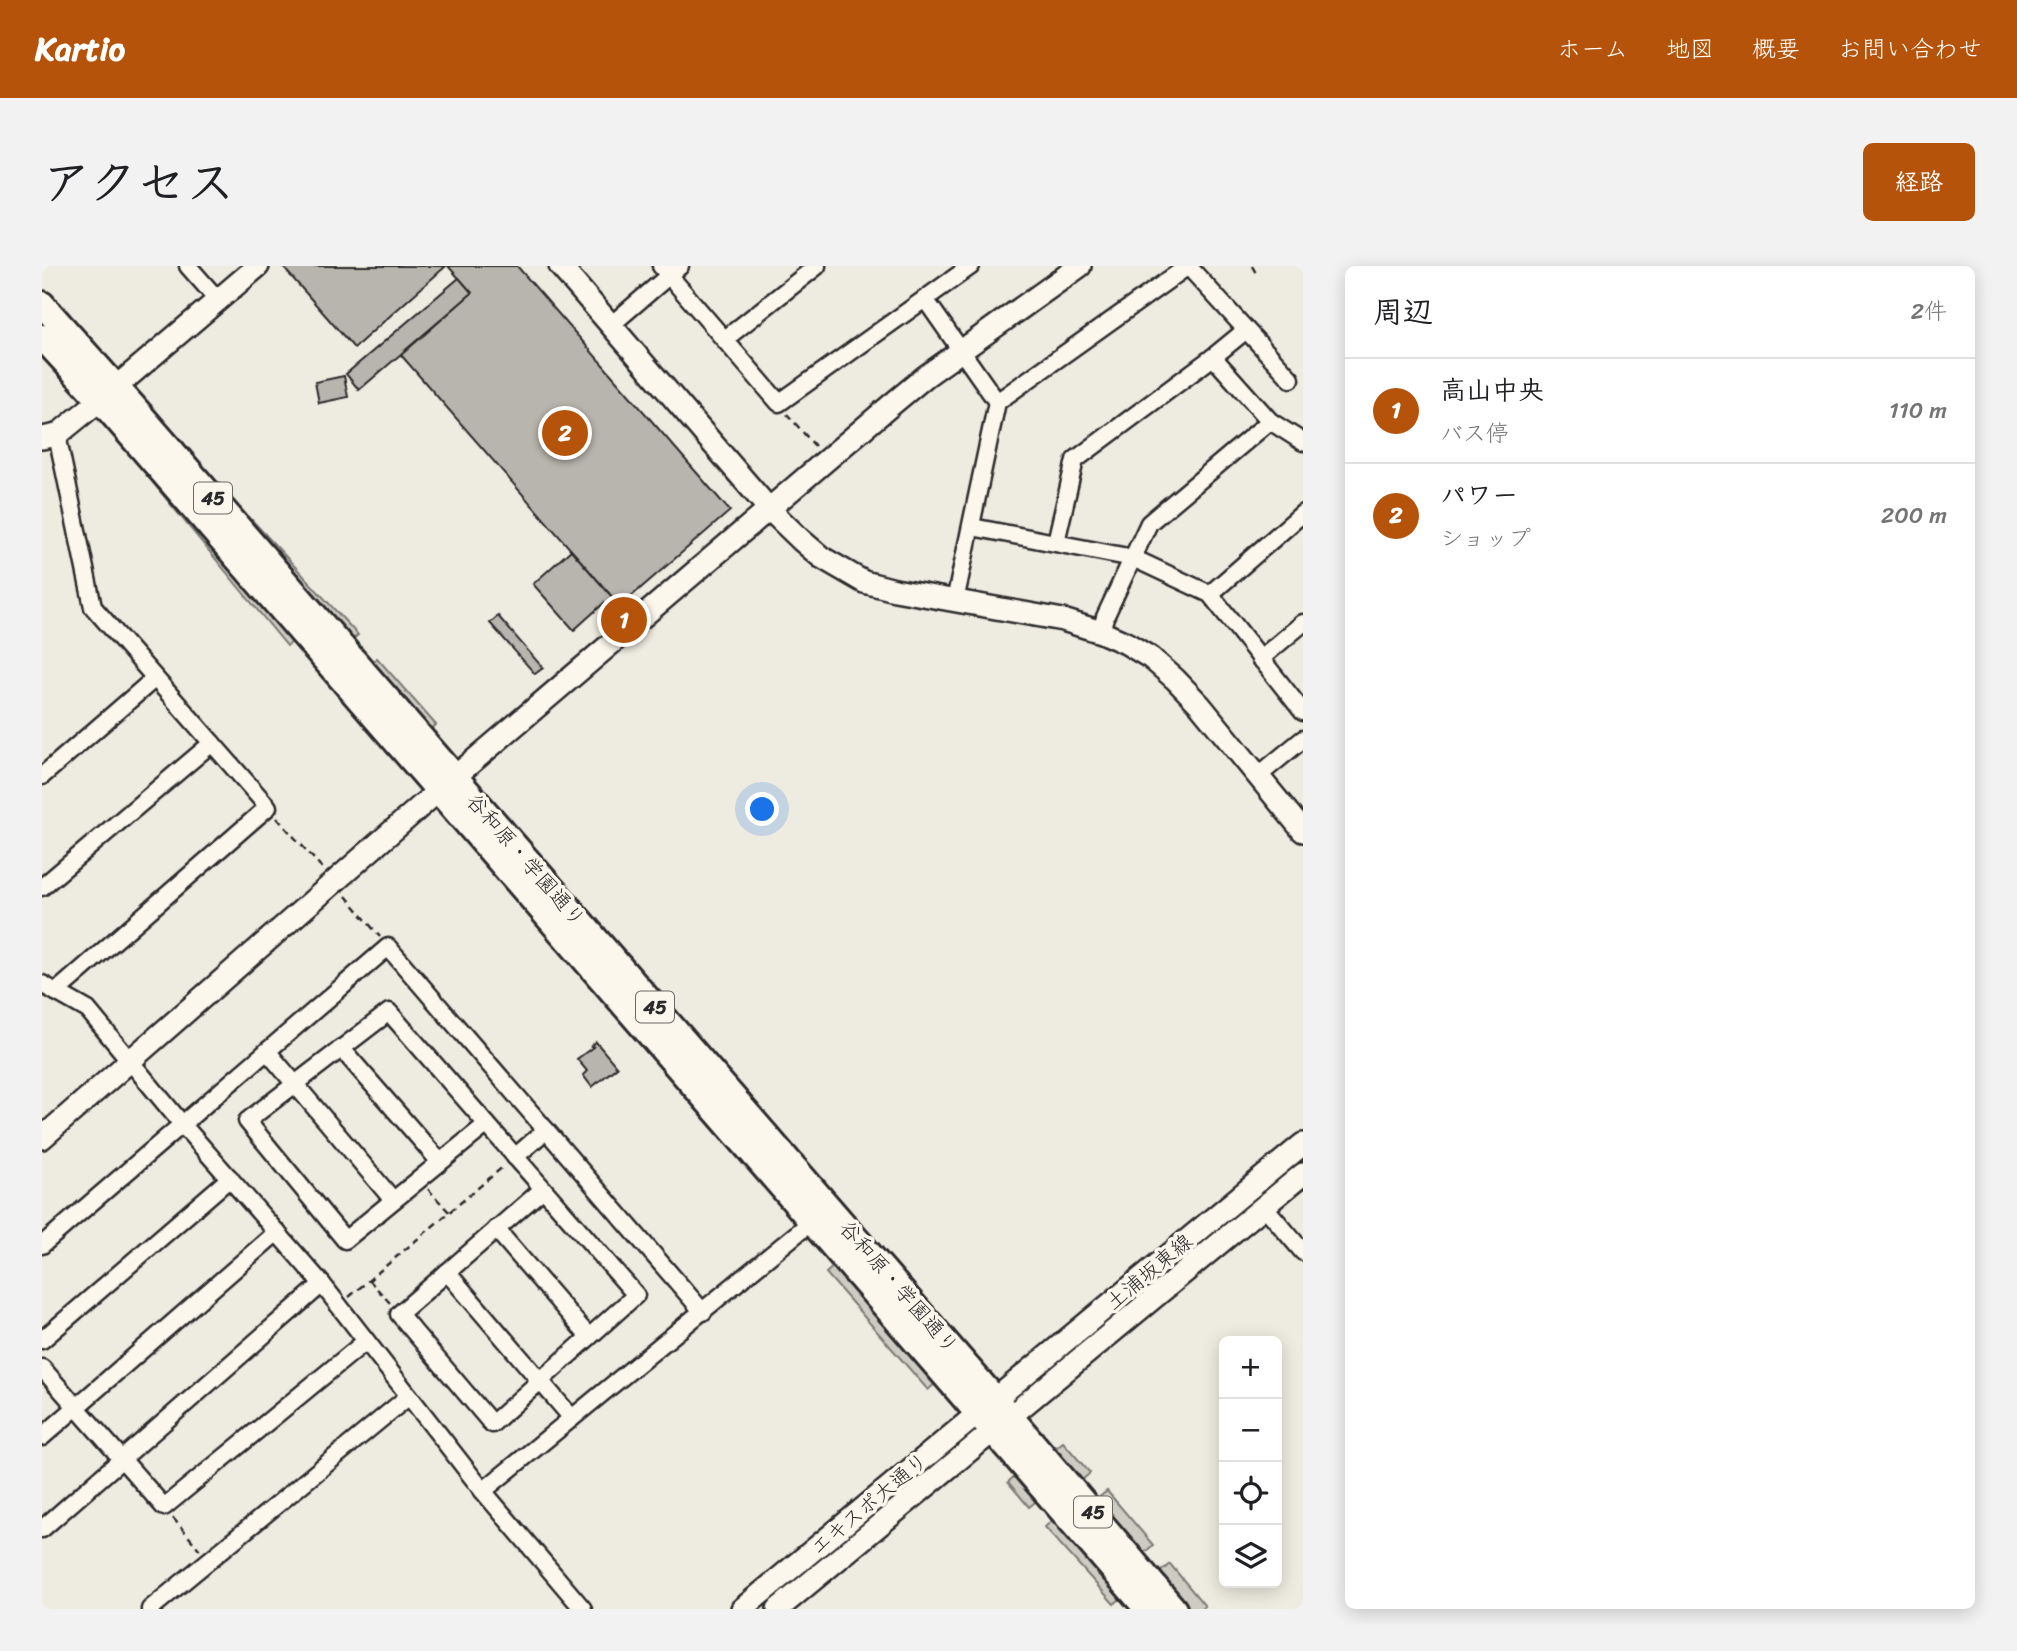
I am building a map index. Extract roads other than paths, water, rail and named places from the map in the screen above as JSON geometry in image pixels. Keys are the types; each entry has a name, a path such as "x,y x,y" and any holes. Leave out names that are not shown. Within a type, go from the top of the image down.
{"main road":[{"name":"谷和原・学園通り","path":"42,304 108,394 995,1415"},
{"name":"谷和原・学園通り","path":"42,337 108,394"},
{"name":"谷和原・学園通り","path":"447,784 811,1222 995,1415"},
{"name":"45","path":"995,1415 1147,1609"},
{"name":"45","path":"995,1415 1174,1609"}],"street":[{"path":"188,266 218,300"},
{"path":"258,266 108,394 50,436 93,607 268,807 49,988 88,1010 182,1124 322,1284 483,1491 583,1609"},
{"path":"560,266 769,509 821,557 864,582 1063,620 1126,643 1151,658 1200,705 1303,831"},
{"path":"724,339 817,266"},
{"path":"611,325 670,269 724,339 779,403 971,266"},
{"path":"42,1138 447,784 891,405 926,376 1080,266"},
{"path":"955,601 996,402 1188,266 1291,379"},
{"path":"925,299 996,402"},
{"path":"1056,542 1075,460 1246,330"},
{"path":"1213,357 1270,421 1303,442"},
{"path":"1101,632 1105,617 1149,523 1270,421"},
{"path":"1210,594 1303,513"},
{"path":"972,527 1133,558 1210,594 1303,712"},
{"path":"1260,659 1303,623"},
{"path":"42,776 154,679"},
{"path":"1258,776 1303,739"},
{"path":"42,887 212,743"},
{"path":"42,1245 388,947 703,1312"},
{"path":"486,1124 345,1240 247,1121 389,1012 636,1295 492,1424 398,1314 543,1189"},
{"path":"341,1048 440,1162"},
{"path":"267,1051 393,1200"},
{"path":"515,1157 546,1130"},
{"name":"土浦坂東線","path":"995,1415 1303,1144"},
{"name":"土浦坂東線","path":"995,1415 1303,1174"},
{"path":"42,1340 229,1178"},
{"path":"1264,1206 1303,1252"},
{"path":"483,1491 811,1222"},
{"path":"496,1229 589,1336"},
{"path":"42,1437 276,1232"},
{"path":"447,1272 572,1418"},
{"path":"42,1530 322,1284"},
{"path":"42,1368 164,1507 366,1341"},
{"path":"150,1609 409,1396"},
{"name":"エキスポ大通り","path":"742,1609 995,1415"},
{"name":"エキスポ大通り","path":"778,1609 995,1415"}],"place":[{"name":"パワー","path":"565,433"},
{"name":"高山中央","path":"624,620"}]}
